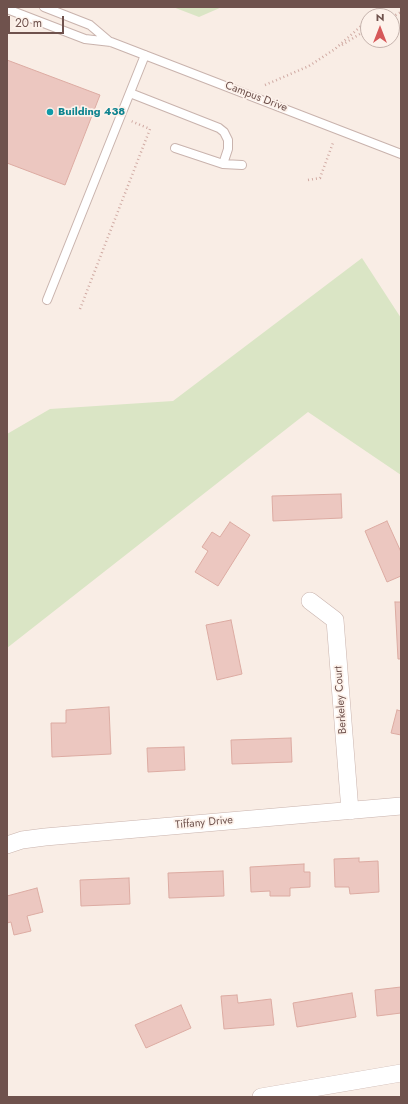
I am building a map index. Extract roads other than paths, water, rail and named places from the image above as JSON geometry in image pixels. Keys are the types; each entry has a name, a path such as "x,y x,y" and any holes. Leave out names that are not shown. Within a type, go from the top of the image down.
{"street":[{"name":"Berkeley Court","path":"310,601 335,620 350,811"},
{"name":"Tiffany Drive","path":"7,845 41,837 401,806"},
{"path":"261,1097 401,1073"}],"lane":[{"name":"Campus Drive","path":"44,7 90,25 111,42"},
{"name":"Campus Drive","path":"7,9 84,39 111,42 401,154"},
{"path":"47,300 145,55"},
{"path":"130,93 219,128 224,132 228,140 228,149 223,164"},
{"path":"175,148 223,164 242,165"}],"place":[{"name":"Building 438","path":"50,112"}]}
